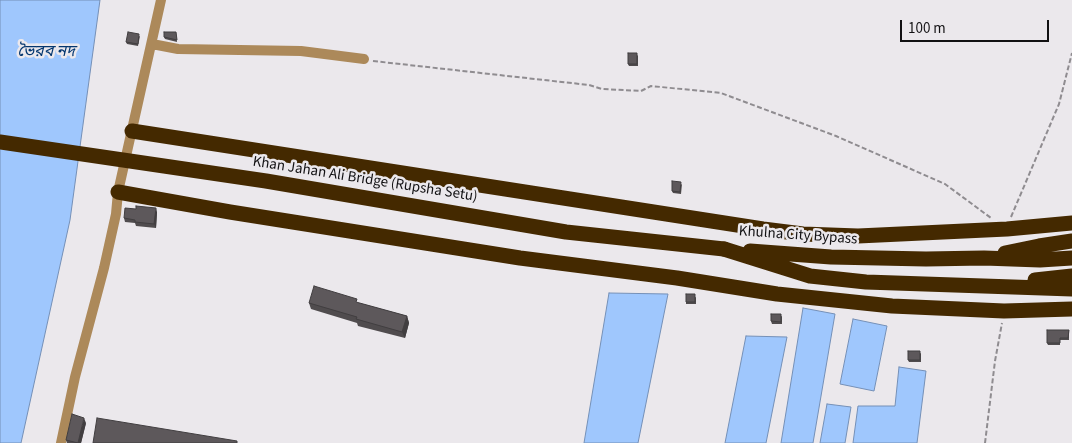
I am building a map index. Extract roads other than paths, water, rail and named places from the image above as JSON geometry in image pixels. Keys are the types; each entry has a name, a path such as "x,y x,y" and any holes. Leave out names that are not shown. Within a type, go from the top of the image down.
{"highway":[{"path":"132,131 803,234 858,236 1007,229 1072,223"},
{"name":"Khan Jahan Ali Bridge (Rupsha Setu)","path":"0,142 266,181 566,232 724,249"},
{"path":"118,192 230,212 520,258 677,278 777,294 892,306 1004,311 1072,309"},
{"name":"Khulna City Bypass","path":"984,258 1038,246 1072,241"},
{"name":"Khulna City Bypass","path":"724,249 832,257 1040,260 1072,258"},
{"name":"Khulna City Bypass","path":"724,249 810,276 866,282 1072,289"},
{"name":"Khulna City Bypass","path":"984,258 1072,250"},
{"name":"Khulna City Bypass","path":"984,258 1041,266 1072,264"},
{"name":"Khulna City Bypass","path":"984,286 1072,276"},
{"name":"Khulna City Bypass","path":"984,286 1072,283"},
{"name":"Khulna City Bypass","path":"984,286 1072,296"}],"street":[{"path":"61,443 75,377 104,268 116,214 118,192 161,0"},
{"path":"152,44 178,49 301,51 364,60"}],"water":[{"name":"ভৈরব নদ","path":"0,0 100,0 70,220 21,443 0,443"},
{"path":"609,293 668,294 638,443 584,443"},
{"path":"803,308 835,314 813,443 781,443"},
{"path":"853,319 887,326 874,391 840,384"},
{"path":"746,336 787,337 766,443 725,443"},
{"path":"899,367 926,371 917,443 853,443 858,406 895,406"},
{"path":"827,404 851,407 845,443 820,443"}]}
